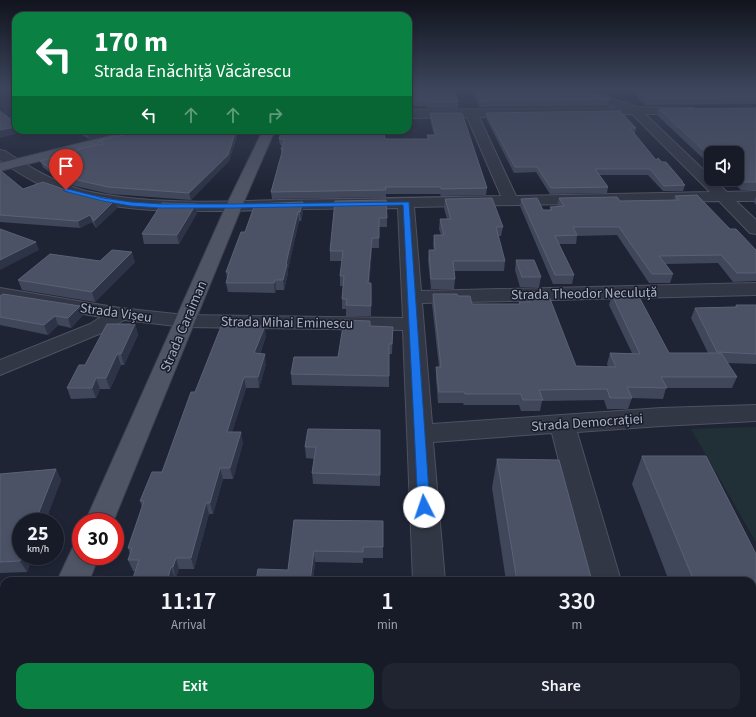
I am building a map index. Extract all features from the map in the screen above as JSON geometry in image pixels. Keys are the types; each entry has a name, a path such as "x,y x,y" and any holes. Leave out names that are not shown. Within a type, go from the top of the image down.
{"main road":[{"path":"6,166 118,134"},
{"name":"Strada Caraiman","path":"102,513 234,206 267,134"},
{"path":"75,577 80,565"}],"street":[{"path":"475,122 511,200"},
{"path":"647,122 756,229"},
{"path":"0,154 6,166 43,182 83,195 103,200 131,204 161,206 234,206 756,196"},
{"path":"406,203 429,577"},
{"name":"Strada Theodor Neculuță","path":"412,297 756,288"},
{"name":"Strada Vișeu","path":"0,294 120,314 185,320"},
{"path":"0,368 97,328 120,314"},
{"name":"Strada Mihai Eminescu","path":"185,320 414,324"},
{"name":"Strada Democrației","path":"419,434 756,413"},
{"path":"562,424 604,577"}],"shaded area":[{"path":"756,427 756,542 691,429"}],"building":[{"path":"0,122 12,122 12,128 0,130"},
{"path":"433,122 465,122 487,188 441,189 441,187 385,187 386,190 271,192 283,149 281,149 285,139 279,139 281,134 384,134 385,139 429,139 427,135 436,135"},
{"path":"491,122 631,122 636,128 630,128 656,160 658,158 662,162 666,162 685,185 664,186 650,169 595,169 608,187 551,188 537,167 515,167"},
{"path":"674,122 756,122 756,182 744,182 744,146 704,146 704,151"},
{"path":"127,134 235,134 228,155 189,193 108,187 73,179 56,173 40,161 79,150 78,149 103,144 99,141"},
{"path":"0,170 23,189 43,182 69,191 115,200 94,221 90,215 78,221 0,215"},
{"path":"697,195 730,229 736,229 756,250 756,273 737,273 721,255 659,256 673,274 652,274 619,227 573,227 577,235 555,236 574,275 555,275 521,199 537,198 543,210 552,210 550,207 564,206 559,198 617,197 620,201 679,200 675,196"},
{"path":"492,198 503,227 496,227 505,261 453,261 455,279 431,279 429,250 435,250 434,235 444,235 440,219 451,219 445,199"},
{"path":"386,200 387,218 379,218 379,238 372,238 368,283 371,283 371,306 346,305 347,299 342,299 344,276 340,276 343,251 330,251 335,201"},
{"path":"303,202 300,212 298,212 283,280 275,280 274,283 226,283 229,272 226,272 241,232 245,232 255,204"},
{"path":"162,203 196,204 177,235 142,234"},
{"path":"0,229 36,242 0,260"},
{"path":"112,250 132,252 92,292 18,280 50,254 100,261"},
{"path":"516,260 534,260 541,277 522,277"},
{"path":"547,291 576,366 616,367 610,353 640,354 612,295 638,295 669,353 721,353 737,377 661,377 667,388 627,387 632,398 610,398 607,389 539,390 543,400 523,400 521,394 465,394 464,392 439,392 436,367 441,367 433,294 457,294 458,296 470,296 472,304 520,304 519,302 530,302 527,292"},
{"path":"3,294 80,306 68,318 55,316 44,325 0,317 0,296"},
{"path":"736,305 756,305 756,354 717,352 695,308 737,307"},
{"path":"344,320 370,321 370,326 393,327 392,344 389,344 389,376 291,374 294,357 338,357"},
{"path":"107,324 135,324 121,354 117,354 106,378 96,378 92,388 67,388 79,365 85,365"},
{"path":"222,324 265,326 254,353 265,354 258,377 244,377 227,432 241,432 230,468 220,468 210,503 206,503 191,558 176,558 168,577 133,577 139,560 128,560 132,548 128,548 144,501 140,501 152,472 162,472 191,392 195,392"},
{"path":"308,429 380,430 380,475 312,473 316,447 305,447"},
{"path":"642,456 706,456 756,554 756,577 692,577"},
{"path":"497,459 559,460 591,577 516,577"},
{"path":"56,469 39,513 12,513 12,561 0,562 0,474"},
{"path":"294,520 383,521 383,547 363,547 363,552 314,551 311,577 257,577 258,569 288,570"}],"route":[{"path":"66,190 103,200 161,206 406,203 424,507"}]}
